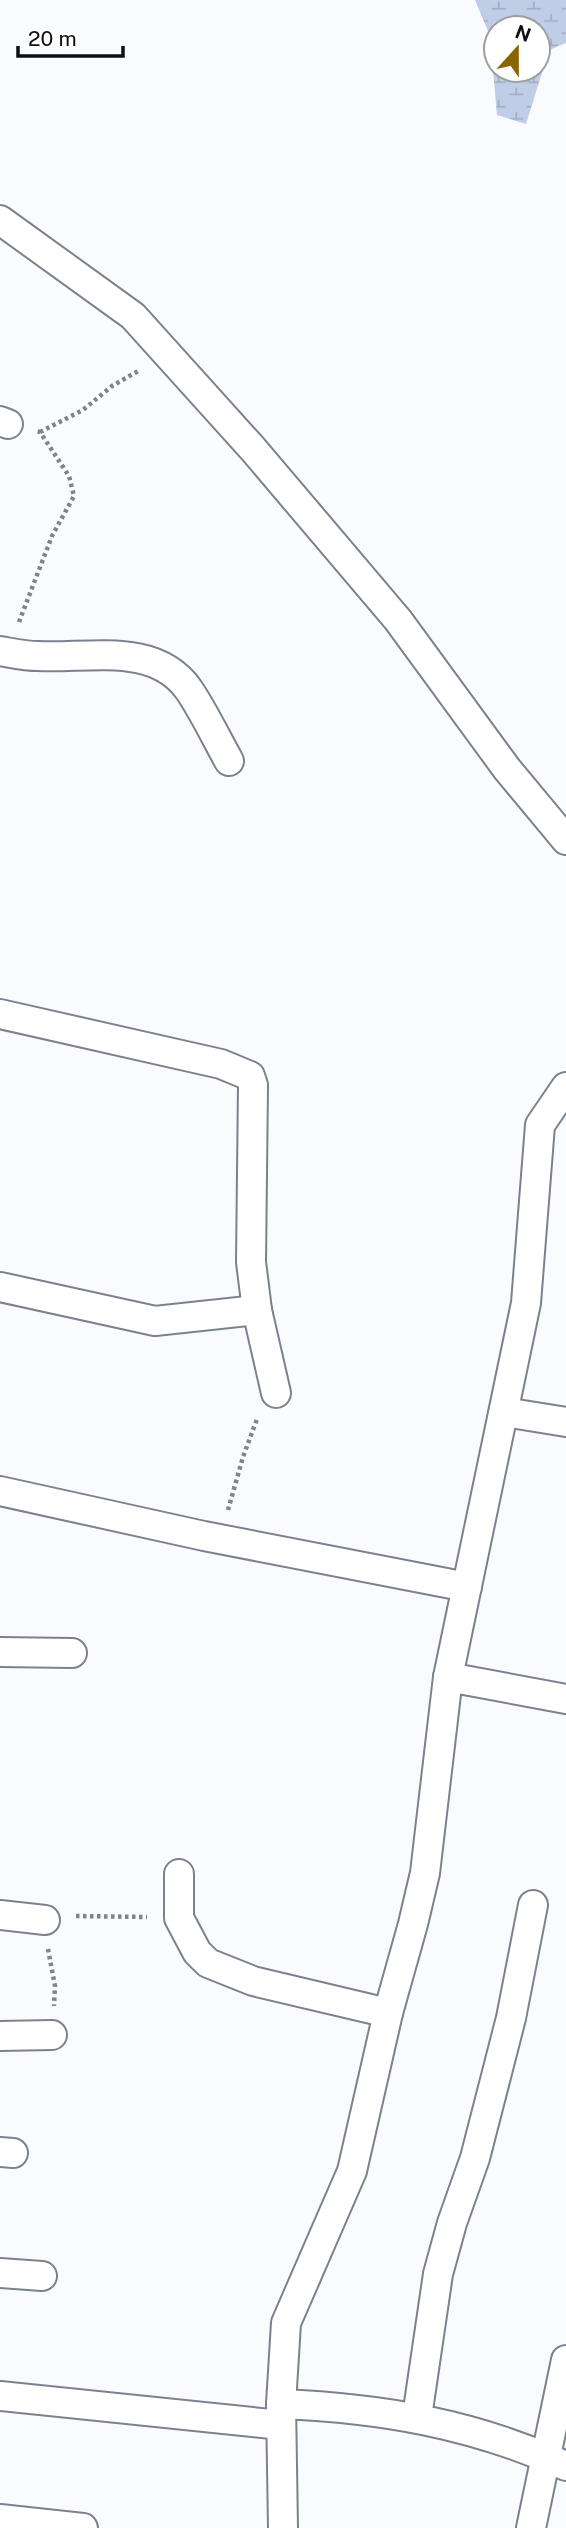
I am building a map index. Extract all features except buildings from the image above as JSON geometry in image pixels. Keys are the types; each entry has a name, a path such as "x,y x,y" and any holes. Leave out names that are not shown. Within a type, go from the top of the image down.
{"street":[{"path":"0,220 133,316 253,449 398,620 507,769 566,840"},
{"path":"4,652 39,657 112,653 155,665 174,674 188,689 229,761"},
{"path":"0,1014 221,1064 250,1076 253,1085 251,1262 257,1310 276,1393"},
{"path":"283,2528 281,2414 286,2323 352,2171 388,2013 425,1873 448,1677 526,1303 540,1125 566,1087"},
{"path":"0,1287 155,1321 257,1310"},
{"path":"505,1412 566,1422"},
{"path":"0,1491 224,1540 467,1587"},
{"path":"0,1651 72,1653"},
{"path":"448,1677 566,1699"},
{"path":"178,1874 179,1918 197,1952 221,1971 388,2013"},
{"path":"417,2417 438,2274 478,2145 511,2018 533,1905"},
{"path":"0,1915 44,1920"},
{"path":"0,2036 52,2035"},
{"path":"0,2273 42,2276"},
{"path":"531,2528 555,2461 566,2360"},
{"path":"0,2396 281,2414 353,2407 417,2417 555,2461"},
{"path":"0,2519 83,2528"}],"path":[{"path":"40,432 83,410 112,386 167,354"},
{"path":"4,422 40,432 69,476 74,496 52,536 4,652"},
{"path":"224,1540 228,1511 243,1457 259,1415 276,1393"},
{"path":"52,2035 55,1986 44,1920 81,1916 179,1918"}],"green space":[{"path":"475,0 566,0 566,43 552,49 552,14 482,14 482,17"},
{"path":"494,84 538,84 526,124 497,115"}]}
